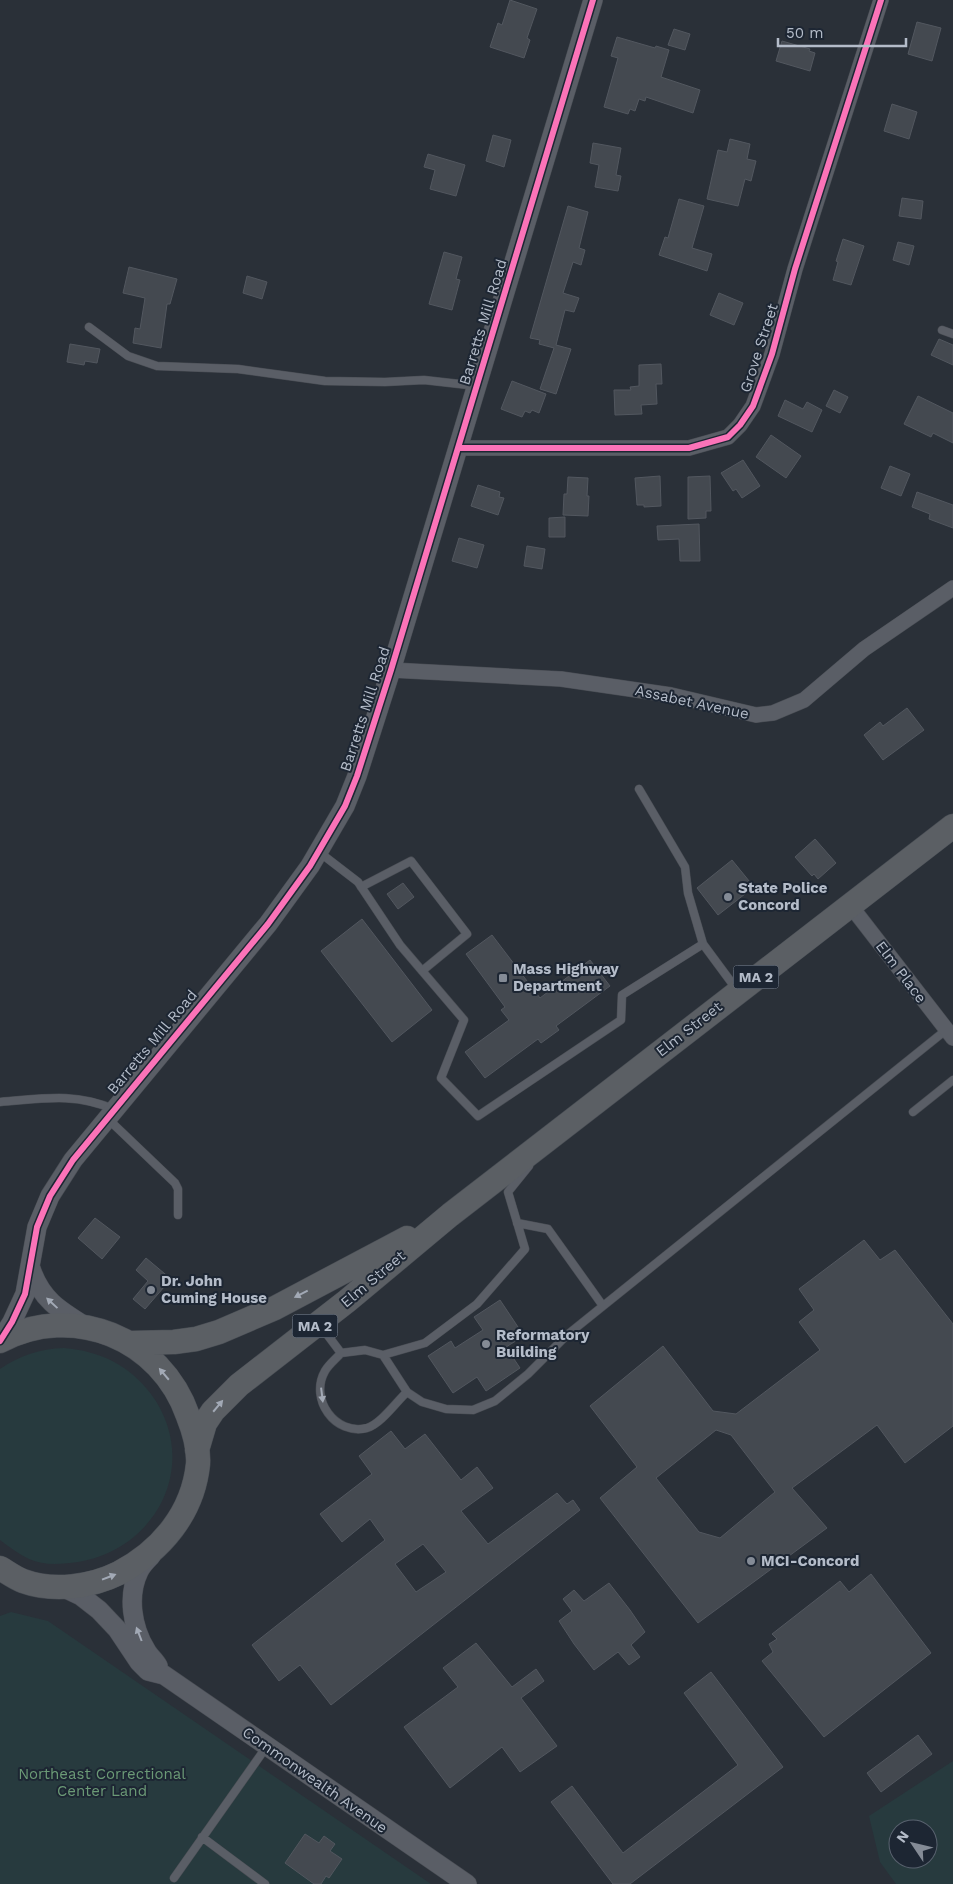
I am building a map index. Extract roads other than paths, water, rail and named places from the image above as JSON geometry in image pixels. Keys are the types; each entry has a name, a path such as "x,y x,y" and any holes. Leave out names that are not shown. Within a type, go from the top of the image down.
{"highway":[{"name":"Elm Street","path":"197,1450 205,1423 224,1398 450,1215 953,826"},
{"name":"Elm Street","path":"130,1343 174,1342 196,1339 244,1323 450,1215"},
{"name":"MA 2","path":"0,1341 14,1334 46,1326 64,1324 85,1326 115,1335 130,1343"},
{"path":"130,1343 151,1359 177,1390 192,1426 197,1450"},
{"name":"MA 2","path":"11,1585 62,1587 92,1583 112,1576 145,1557 161,1544 173,1528 190,1495 198,1464 197,1450"},
{"path":"0,1568 11,1585"}],"street":[{"name":"Barretts Mill Road","path":"0,1341 25,1294 37,1228 50,1196 73,1160 268,924 319,852 345,806 357,776 391,670 593,0"},
{"name":"Grove Street","path":"458,448 689,448 728,437 740,425 753,406 772,354 795,269 882,0"},
{"name":"Assabet Avenue","path":"391,670 561,680 671,695 756,715 774,714 804,700 864,648 953,588"},
{"name":"Elm Place","path":"850,905 949,1034"},
{"path":"31,1269 36,1283 43,1294 65,1314 85,1326"},
{"name":"Commonwealth Avenue","path":"161,1544 140,1569 134,1583 131,1601 133,1615 146,1651 164,1675"},
{"name":"Commonwealth Avenue","path":"62,1587 81,1596 99,1610 117,1629 139,1662 148,1670 164,1675 467,1884"}],"lane":[{"path":"89,327 128,356 157,366 238,369 325,381 385,382 424,380 477,386"},
{"path":"942,330 953,334"},
{"path":"639,789 685,867 688,893 703,944 738,991"},
{"path":"319,852 358,882 400,945 464,1020 442,1078 478,1116 621,1020 622,995 703,944"},
{"path":"361,887 411,861 467,934 422,972"},
{"path":"383,1356 407,1392 422,1402 446,1409 473,1410 495,1401 528,1374 567,1335 949,1034"},
{"path":"913,1112 953,1080"},
{"path":"0,1102 62,1097 96,1101 110,1113 175,1182 178,1189 178,1215"},
{"path":"407,1392 383,1417 369,1428 350,1428 338,1423 328,1414 322,1403 320,1388 325,1371 341,1353 365,1350 383,1356 425,1343 477,1304 525,1249 508,1192 559,1130"},
{"path":"517,1223 548,1229 603,1306"},
{"path":"318,1323 341,1353"},
{"path":"174,1878 267,1746"},
{"path":"202,1837 265,1884"}],"place":[{"name":"State Police Concord","path":"728,897"},
{"name":"Mass Highway Department","path":"503,978"},
{"name":"Dr. John Cuming House","path":"151,1290"},
{"name":"Reformatory Building","path":"486,1344"},
{"name":"MCI-Concord","path":"751,1561"}],"park label":[{"name":"Northeast Correctional Center Land","path":"102,1782"}]}
